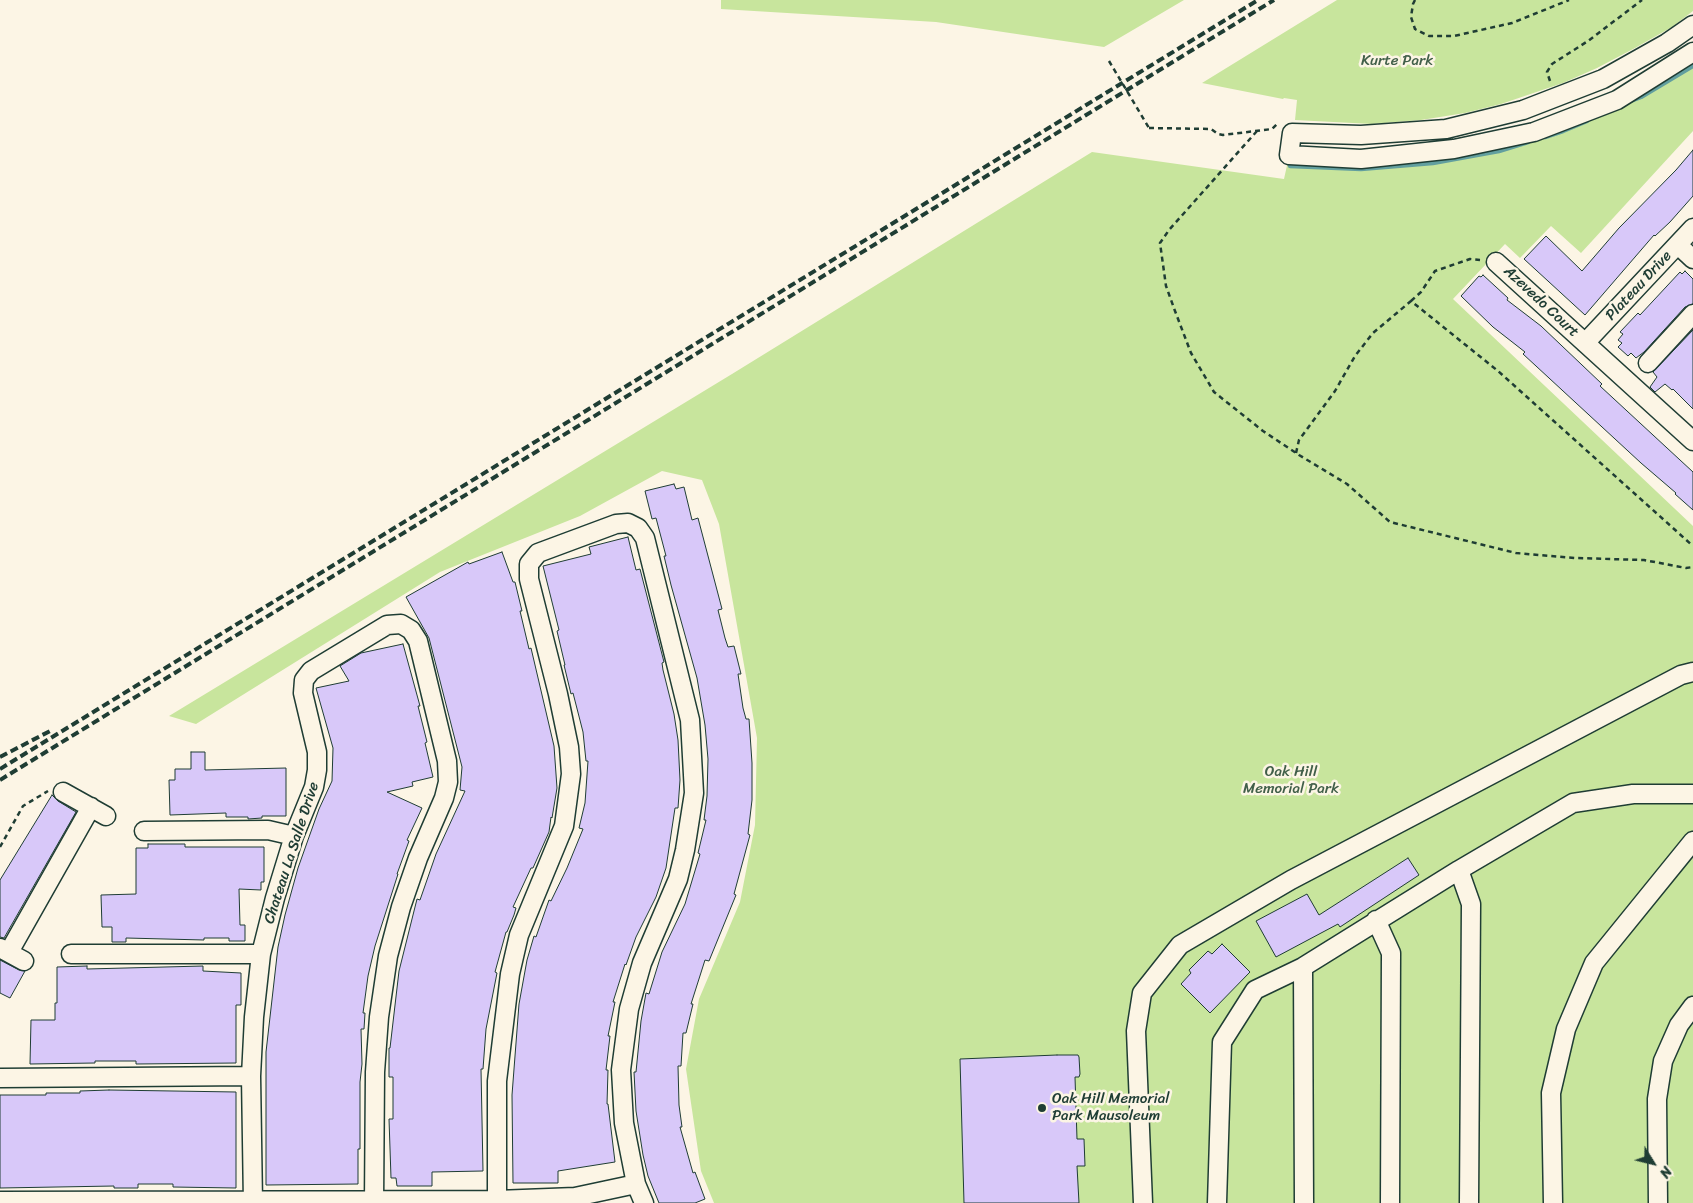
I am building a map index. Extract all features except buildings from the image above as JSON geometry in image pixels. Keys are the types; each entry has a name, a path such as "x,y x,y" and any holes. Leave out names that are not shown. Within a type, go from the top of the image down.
{"street":[{"path":"1693,25 1667,43 1603,80 1523,110 1446,129 1361,135 1292,133 1289,155 1361,159 1454,148 1534,132 1617,100 1693,52"},
{"name":"Plateau Drive","path":"1585,343 1693,228"},
{"path":"1678,245 1693,260"},
{"name":"Azevedo Court","path":"1496,262 1693,442"},
{"path":"1648,363 1693,314"},
{"path":"497,1200 497,1081 510,974 519,935 564,826 571,774 569,747 529,579 529,564 538,553 616,524 628,523 638,528 646,538 690,720 694,793 685,850 678,879 642,963 629,1009 621,1070 624,1123 636,1184 644,1203"},
{"name":"Chateau La Salle Drive","path":"253,1202 251,1076 254,1017 261,954 275,898 294,836 314,787 318,770 317,752 303,693 304,680 311,670 387,625 402,624 411,630 418,641 447,761 448,782 444,798 418,858 401,907 388,956 378,1026 374,1201"},
{"path":"1143,1203 1136,1031 1140,1002 1142,993 1180,946 1291,880 1681,675 1693,672"},
{"path":"63,792 106,816"},
{"path":"1217,1203 1222,1042 1255,990 1303,967 1376,920 1573,803 1633,794 1693,794"},
{"path":"24,961 4,950 91,807"},
{"path":"144,831 268,830 294,836"},
{"path":"1553,1203 1552,1093 1566,1028 1594,963 1693,841"},
{"path":"1459,870 1471,904 1470,1203"},
{"path":"1376,920 1391,953 1390,1203"},
{"path":"71,954 261,954"},
{"path":"1303,967 1304,1203"},
{"path":"1658,1203 1657,1099 1663,1061 1679,1025 1693,1006"},
{"path":"1,1078 251,1076"},
{"path":"0,1201 253,1202 497,1200 575,1197 636,1184"}],"path":[{"path":"1416,0 1413,4 1411,17 1415,29 1429,36 1454,36 1512,23 1569,0"},
{"path":"1550,81 1547,72 1552,64 1588,41 1642,0"},
{"path":"1109,61 1148,128 1211,129 1222,135 1272,130 1282,120"},
{"path":"1256,131 1169,230 1160,243 1166,286 1191,353 1214,392 1263,431 1347,484 1390,522 1516,552 1575,558 1644,560 1693,568"},
{"path":"1296,453 1299,440 1335,391 1355,356 1373,333 1421,292 1435,271 1470,259 1496,262"},
{"path":"1411,301 1498,371 1693,546"},
{"path":"0,847 23,806 52,788 60,793 63,792"}],"green space":[{"path":"721,0 1184,0 1104,47 936,22 721,9"},
{"name":"Kurte Park","path":"1337,0 1693,0 1693,11 1672,27 1635,48 1563,83 1501,104 1465,113 1421,120 1372,124 1295,120 1297,100 1202,83"},
{"name":"Oak Hill Memorial Park","path":"1693,61 1693,131 1581,253 1551,226 1520,258 1505,244 1453,299 1693,526 1693,1203 714,1203 701,1171 686,1069 699,999 740,902 755,825 757,738 719,524 702,480 662,471 580,516 440,572 196,724 169,716 732,374 1092,152 1284,179 1288,161 1498,147"}],"waterway":[{"path":"1628,102 1641,97 1693,66"},
{"path":"1545,137 1587,121"},
{"path":"1290,166 1361,169 1433,163 1499,151 1528,142"}],"railway":[{"path":"0,769 1258,0"},
{"path":"0,780 1274,0"},
{"path":"0,757 50,731"}],"place":[{"name":"Oak Hill Memorial Park Mausoleum","path":"1042,1108"}]}
